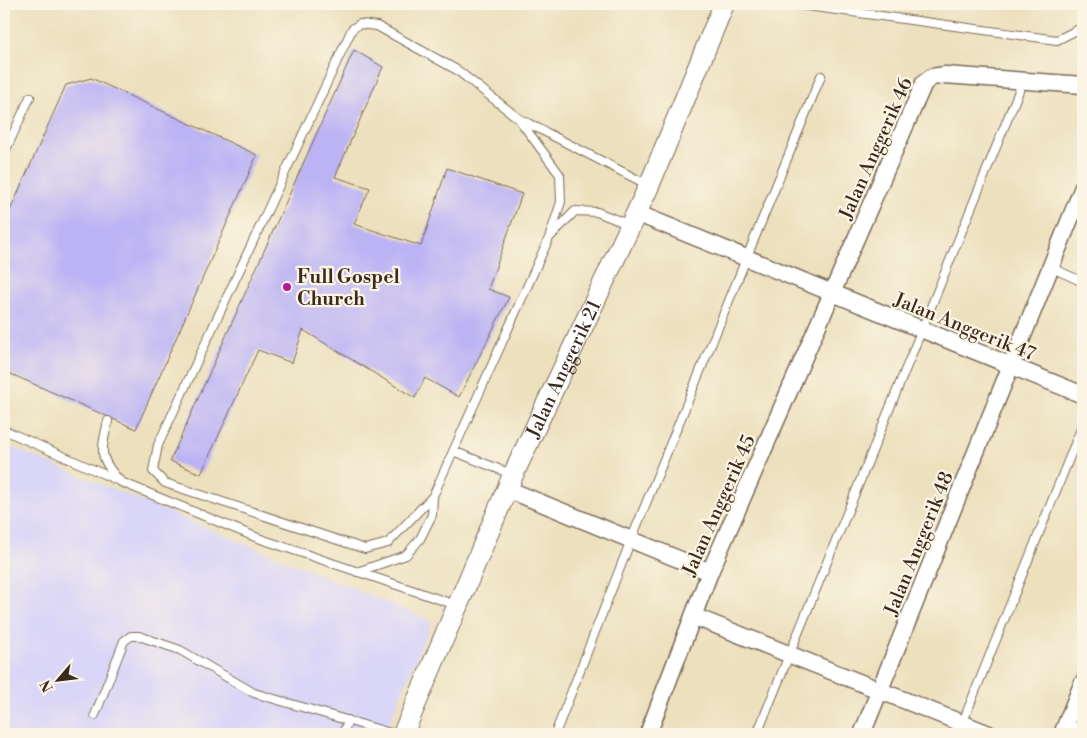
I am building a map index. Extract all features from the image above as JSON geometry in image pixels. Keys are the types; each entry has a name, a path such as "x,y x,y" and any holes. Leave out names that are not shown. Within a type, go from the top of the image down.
{"street":[{"name":"Jalan Anggerik 21","path":"402,734 510,482 649,186 724,4"},
{"name":"Jalan Anggerik 46","path":"832,294 924,83 932,77 944,75 1083,85"},
{"name":"Jalan Anggerik 48","path":"862,734 1083,187"},
{"name":"Jalan Anggerik 47","path":"632,219 745,258 1083,395"},
{"name":"Jalan Anggerik 45","path":"648,734 710,572 832,294"},
{"path":"510,482 631,540 710,572"},
{"path":"693,616 880,691 961,729 990,734"},
{"path":"1083,682 1064,730 1083,734"}],"lane":[{"path":"793,4 1057,40 1083,27"},
{"path":"434,496 388,543 364,550 165,484 154,471 158,445 352,29 360,24 377,26 457,70 518,118 649,186"},
{"path":"555,734 745,258 821,76"},
{"path":"757,734 1024,80"},
{"path":"4,154 30,97"},
{"path":"358,572 406,555 420,539 432,515 434,496 453,450 549,238 560,202 560,176 518,118"},
{"path":"549,238 575,212 598,212 632,219"},
{"path":"1050,267 1083,282"},
{"path":"108,422 102,452 108,469 121,482"},
{"path":"961,729 1083,424"},
{"path":"4,430 121,482 258,538 458,606"},
{"path":"453,450 510,482"},
{"path":"95,714 124,641 131,636 139,636 180,650 254,693 394,734"},
{"path":"343,734 348,720"}],"shaded area":[{"path":"4,444 432,621 385,734 4,734"}],"building":[{"path":"354,50 383,67 335,177 370,188 354,224 421,246 447,168 522,194 488,289 509,297 459,397 425,378 415,398 303,330 292,363 258,350 201,474 170,461"},
{"path":"91,78 257,155 136,429 4,371 4,224 66,85"}],"place":[{"name":"Full Gospel Church","path":"287,287"}]}
